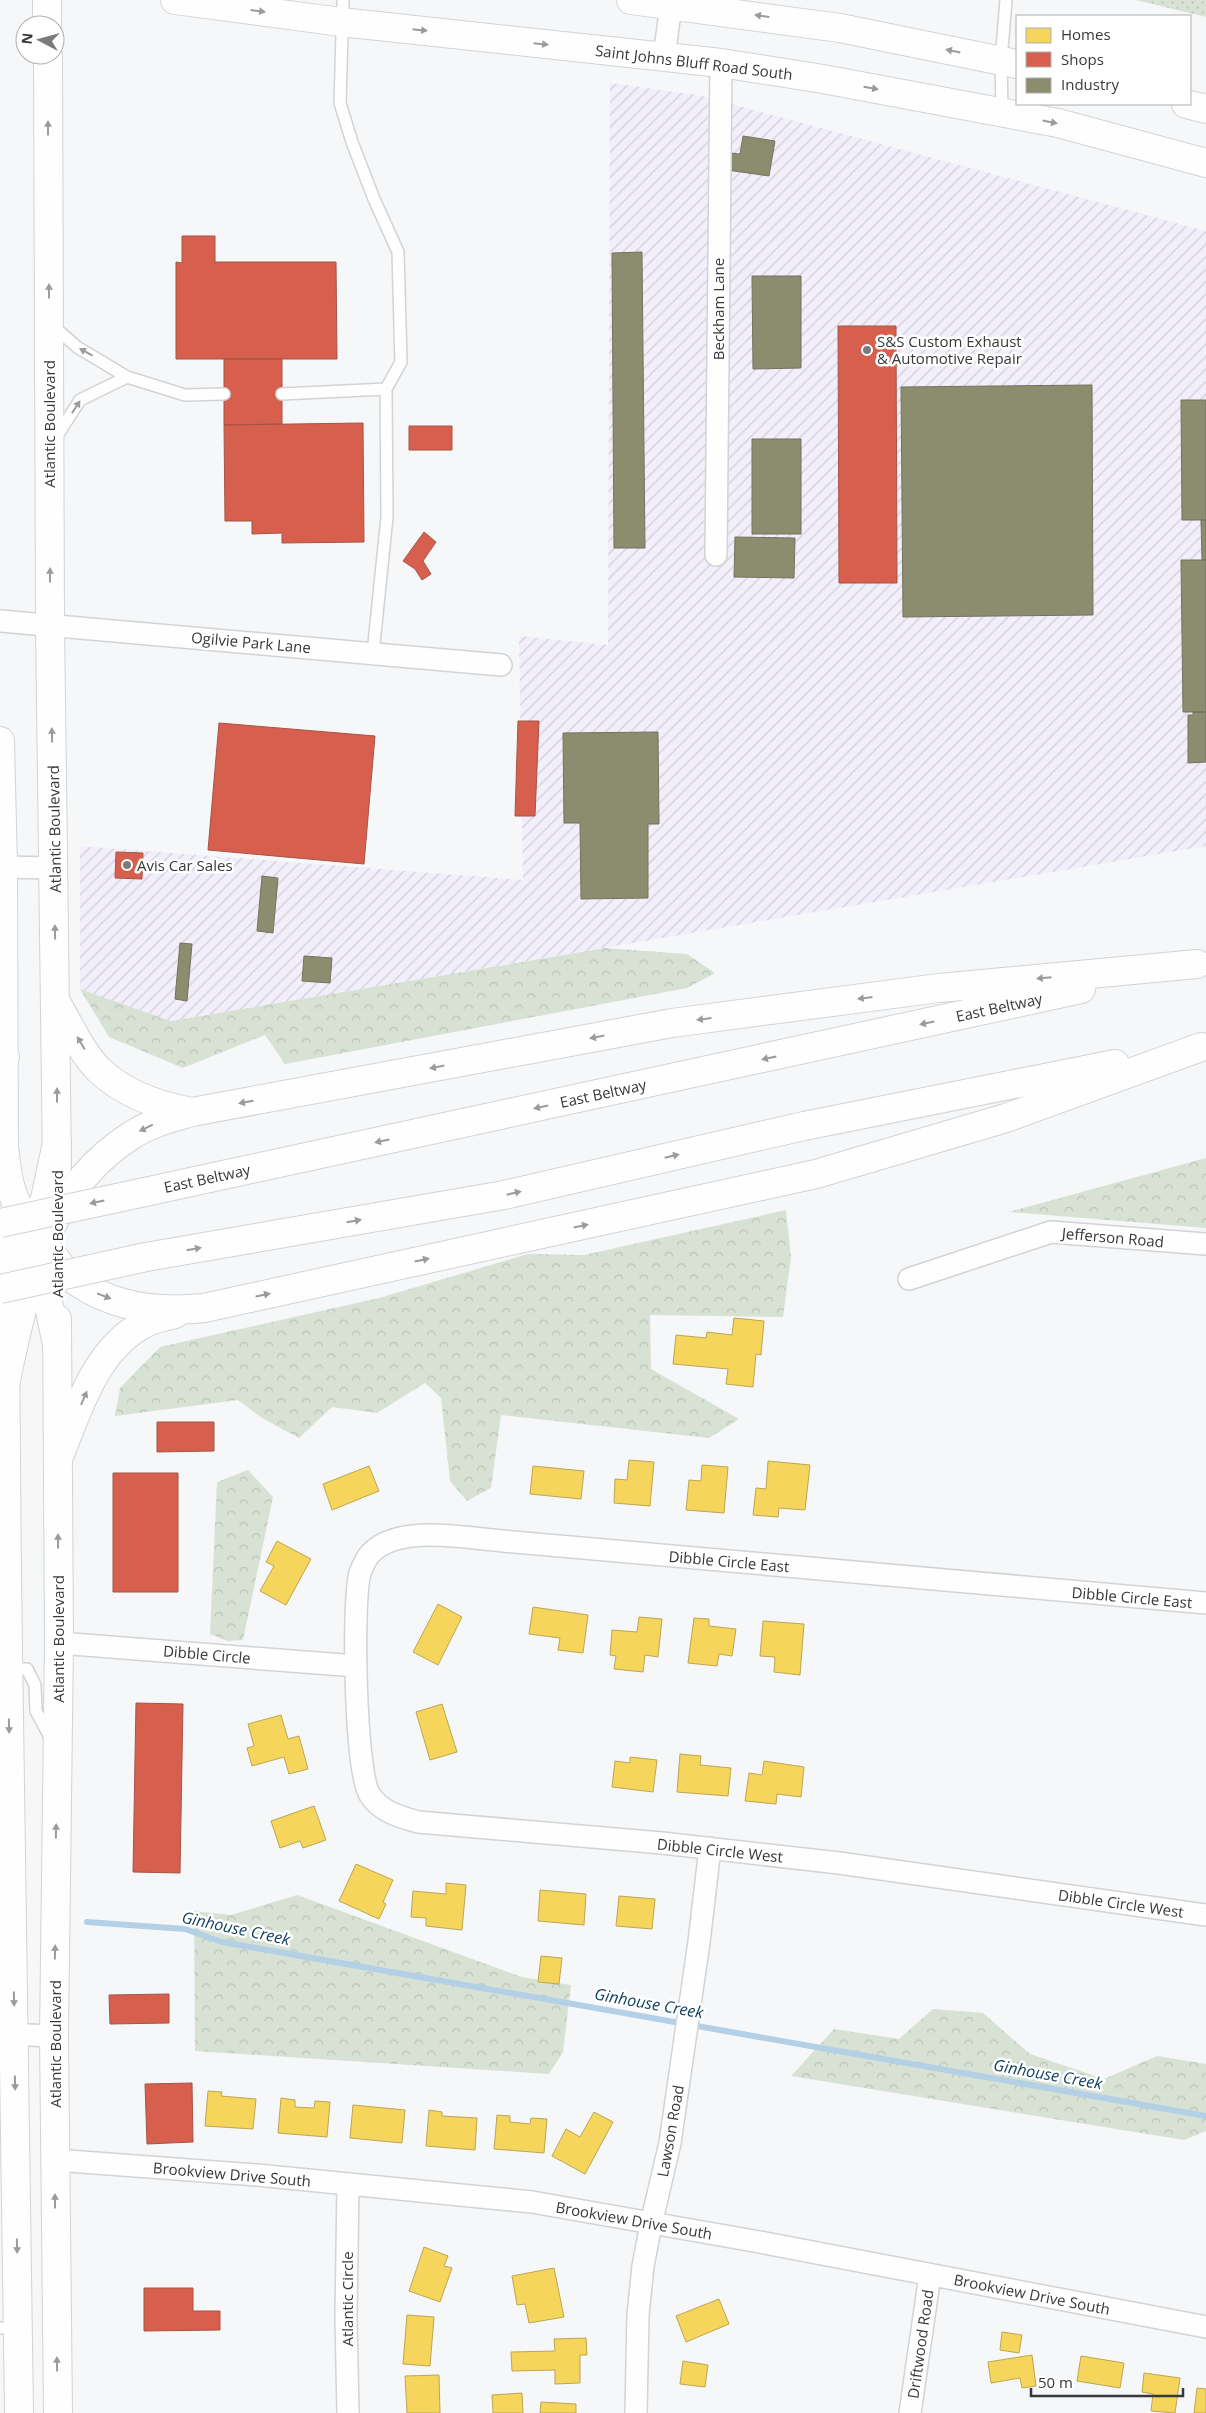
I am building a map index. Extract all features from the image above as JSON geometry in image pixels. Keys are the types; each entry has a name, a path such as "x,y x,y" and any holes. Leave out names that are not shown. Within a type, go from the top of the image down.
{"main road":[{"path":"47,0 47,15"},
{"name":"Saint Johns Bluff Road South","path":"175,0 342,11 664,57 721,63 828,80 1058,123 1206,163"},
{"path":"631,0 671,2 840,28 1009,62"},
{"name":"Atlantic Boulevard","path":"48,65 50,624 55,868 57,1214"},
{"path":"1190,105 1206,109"},
{"path":"0,741 4,1147 24,1245 27,1287 5,1384"},
{"path":"24,1245 57,1214 84,1175 133,1134 154,1124 192,1112 672,1023 940,988 1202,963"},
{"name":"East Beltway","path":"24,1245 145,1192 1202,963"},
{"path":"56,1002 90,1058 99,1069 116,1083 141,1097 170,1108 192,1112"},
{"path":"2,1289 146,1257 504,1196 804,1126 1204,1046"},
{"path":"58,1459 91,1382 106,1358 123,1338 142,1324 204,1308 816,1174 1006,1118 1204,1046"},
{"path":"20,2413 9,2328 7,2034 8,1669 3,1485 5,1384 2,1289 45,1200 57,1143"},
{"path":"24,1245 100,1296 140,1308 171,1311 204,1308"},
{"name":"Atlantic Boulevard","path":"24,1245 57,1344 59,1643 54,2036 58,2413"}],"street":[{"path":"664,57 671,2"},
{"name":"Beckham Lane","path":"716,555 721,63"},
{"name":"Ogilvie Park Lane","path":"0,621 501,665"},
{"path":"2,867 55,868"},
{"name":"Jefferson Road","path":"908,1279 1051,1232 1206,1244"},
{"name":"Dibble Circle East","path":"356,1666 360,1573 371,1553 402,1536 435,1536 503,1541 1206,1603"},
{"name":"Dibble Circle","path":"59,1643 356,1666"},
{"name":"Dibble Circle West","path":"356,1666 358,1744 362,1777 369,1795 382,1808 398,1817 418,1822 710,1848 839,1863 1206,1915"},
{"name":"Lawson Road","path":"636,2413 638,2315 650,2224 670,2143 699,1942 710,1848"},
{"path":"7,2034 54,2036"},
{"name":"Brookview Drive South","path":"55,2160 348,2184 532,2202 754,2241 1206,2327"},
{"name":"Atlantic Circle","path":"348,2184 346,2318 348,2413"},
{"name":"Driftwood Road","path":"910,2413 930,2275"}],"lane":[{"path":"1002,112 1009,62 1006,0"},
{"path":"342,11 340,104 352,142 398,252 401,362 386,389 387,516 374,653"},
{"path":"49,322 77,347 127,377 186,395 224,394"},
{"path":"49,448 80,400 127,377"},
{"path":"282,394 386,389"},
{"path":"8,1669 27,1669 35,1685 36,1711 58,1752"}],"shaded area":[{"path":"610,83 698,95 1206,231 1206,846 171,1021 80,989 80,846 523,880 519,636 608,645"}],"green space":[{"path":"1136,0 1206,0 1206,17"},
{"path":"605,948 687,954 715,973 687,988 285,1064 265,1035 183,1068 109,1037 80,989 171,1021"},
{"path":"1206,1158 1206,1228 1009,1212"},
{"path":"786,1210 791,1257 783,1317 650,1315 651,1369 739,1419 709,1438 501,1415 491,1488 467,1501 450,1481 441,1398 425,1383 377,1413 332,1407 299,1438 262,1418 238,1400 115,1416 120,1388 160,1347 379,1298 528,1254 584,1255"},
{"path":"248,1470 273,1497 243,1640 228,1641 210,1634 217,1482"},
{"path":"297,1895 522,1977 571,1985 563,2052 549,2074 195,2051 194,1911 231,1915"},
{"path":"933,2009 983,2013 1030,2054 1104,2079 1157,2056 1206,2064 1206,2131 1184,2140 791,2076 834,2029 899,2039"}],"building: Homes":[{"path":"734,1318 764,1321 761,1355 756,1354 753,1387 726,1384 728,1369 673,1364 676,1335 706,1338 707,1332 732,1335"},
{"path":"629,1460 654,1462 650,1506 614,1503 615,1479 627,1480"},
{"path":"768,1461 810,1465 805,1510 779,1508 778,1517 753,1515 756,1488 766,1489"},
{"path":"702,1465 728,1467 724,1513 686,1510 689,1480 701,1481"},
{"path":"369,1466 379,1491 332,1510 323,1484"},
{"path":"533,1466 584,1471 581,1499 530,1494"},
{"path":"277,1541 311,1559 286,1605 260,1591 274,1566 266,1562"},
{"path":"438,1604 462,1617 438,1665 413,1652"},
{"path":"533,1607 588,1615 583,1653 558,1650 560,1638 529,1634"},
{"path":"639,1617 662,1619 658,1657 645,1655 643,1672 614,1669 616,1656 610,1655 612,1630 637,1632"},
{"path":"694,1618 709,1619 709,1626 736,1629 732,1656 719,1654 717,1666 688,1663"},
{"path":"763,1621 804,1624 800,1675 774,1672 775,1657 760,1656"},
{"path":"442,1704 457,1752 430,1760 416,1712"},
{"path":"281,1715 288,1739 299,1736 308,1769 289,1774 284,1757 252,1766 247,1748 254,1746 248,1724"},
{"path":"680,1754 701,1756 700,1765 731,1768 728,1796 677,1792"},
{"path":"630,1757 657,1760 653,1792 612,1787 615,1761 630,1763"},
{"path":"764,1761 804,1767 801,1797 777,1794 776,1804 745,1801 749,1773 762,1775"},
{"path":"314,1806 326,1840 303,1848 300,1841 280,1848 271,1821"},
{"path":"356,1864 393,1880 383,1902 386,1904 379,1919 339,1901"},
{"path":"446,1883 466,1885 462,1930 426,1926 426,1918 411,1917 413,1891 446,1894"},
{"path":"540,1890 586,1894 584,1925 538,1921"},
{"path":"619,1896 655,1899 652,1929 616,1926"},
{"path":"541,1956 562,1958 559,1984 538,1982"},
{"path":"208,2091 222,2092 221,2096 256,2099 253,2129 205,2126"},
{"path":"281,2098 295,2100 295,2107 314,2108 315,2101 330,2102 327,2137 278,2133"},
{"path":"353,2105 405,2110 402,2143 350,2138"},
{"path":"429,2110 442,2112 442,2116 477,2118 475,2150 426,2146"},
{"path":"594,2112 613,2122 585,2174 552,2156 566,2129 580,2137"},
{"path":"497,2115 510,2116 510,2122 530,2124 531,2118 547,2119 544,2153 494,2149"},
{"path":"424,2247 448,2256 444,2266 452,2268 440,2302 409,2291"},
{"path":"554,2268 564,2317 529,2323 525,2304 517,2305 512,2276"},
{"path":"719,2299 729,2324 686,2342 676,2316"},
{"path":"407,2315 434,2317 430,2366 403,2364"},
{"path":"1002,2332 1022,2335 1019,2353 1000,2350"},
{"path":"586,2338 587,2355 580,2355 580,2383 555,2384 555,2370 512,2371 511,2352 555,2351 554,2339"},
{"path":"1032,2355 1036,2386 1022,2388 1020,2378 991,2383 988,2362"},
{"path":"1081,2356 1124,2363 1120,2388 1077,2381"},
{"path":"683,2361 708,2365 705,2387 680,2384"},
{"path":"1144,2373 1180,2378 1175,2413 1151,2411 1153,2394 1142,2392"},
{"path":"439,2375 440,2413 407,2413 405,2376"},
{"path":"1197,2388 1206,2389 1206,2413 1194,2413"},
{"path":"522,2393 523,2413 493,2413 492,2395"},
{"path":"541,2402 576,2404 576,2413 540,2413"}],"building: Shops":[{"path":"182,236 215,236 215,262 336,262 337,359 176,359 176,262 182,263"},
{"path":"838,326 896,326 897,583 839,583"},
{"path":"224,359 282,359 282,424 224,425"},
{"path":"363,423 364,542 282,543 282,533 252,534 252,521 225,521 224,425"},
{"path":"409,426 452,426 452,450 409,450"},
{"path":"424,532 436,542 423,561 431,574 422,580 415,569 403,561"},
{"path":"518,721 539,721 535,816 515,816"},
{"path":"219,723 375,736 364,864 208,850"},
{"path":"116,852 143,853 142,879 115,878"},
{"path":"157,1422 214,1422 214,1451 157,1452"},
{"path":"113,1473 178,1473 178,1592 113,1592"},
{"path":"136,1703 183,1704 180,1873 133,1872"},
{"path":"169,1994 169,2023 110,2024 109,1995"},
{"path":"192,2083 193,2142 147,2144 145,2084"},
{"path":"144,2288 193,2288 193,2311 220,2311 220,2330 144,2331"}],"building: Industry":[{"path":"743,136 775,141 769,176 727,170 730,153 740,154"},
{"path":"642,252 645,548 614,548 612,253"},
{"path":"752,276 801,276 801,368 753,369"},
{"path":"1092,385 1093,615 903,617 901,387"},
{"path":"1181,400 1206,400 1206,520 1182,520"},
{"path":"752,439 801,439 801,534 752,534"},
{"path":"1201,520 1206,520 1206,560 1202,560"},
{"path":"735,537 795,538 794,578 734,577"},
{"path":"1181,560 1206,560 1206,712 1183,712"},
{"path":"1193,712 1206,712 1206,762 1188,763 1188,715 1193,715"},
{"path":"658,732 659,824 648,824 648,898 581,899 580,823 564,823 563,733"},
{"path":"262,876 278,878 273,933 257,931"},
{"path":"180,943 192,944 187,1001 175,999"},
{"path":"304,956 332,958 330,983 302,981"}],"waterway":[{"name":"Ginhouse Creek","path":"87,1922 185,1929 222,1942 1206,2116"}],"place":[{"name":"S&S Custom Exhaust & Automotive Repair","path":"867,350"},
{"name":"Avis Car Sales","path":"127,865"}]}
